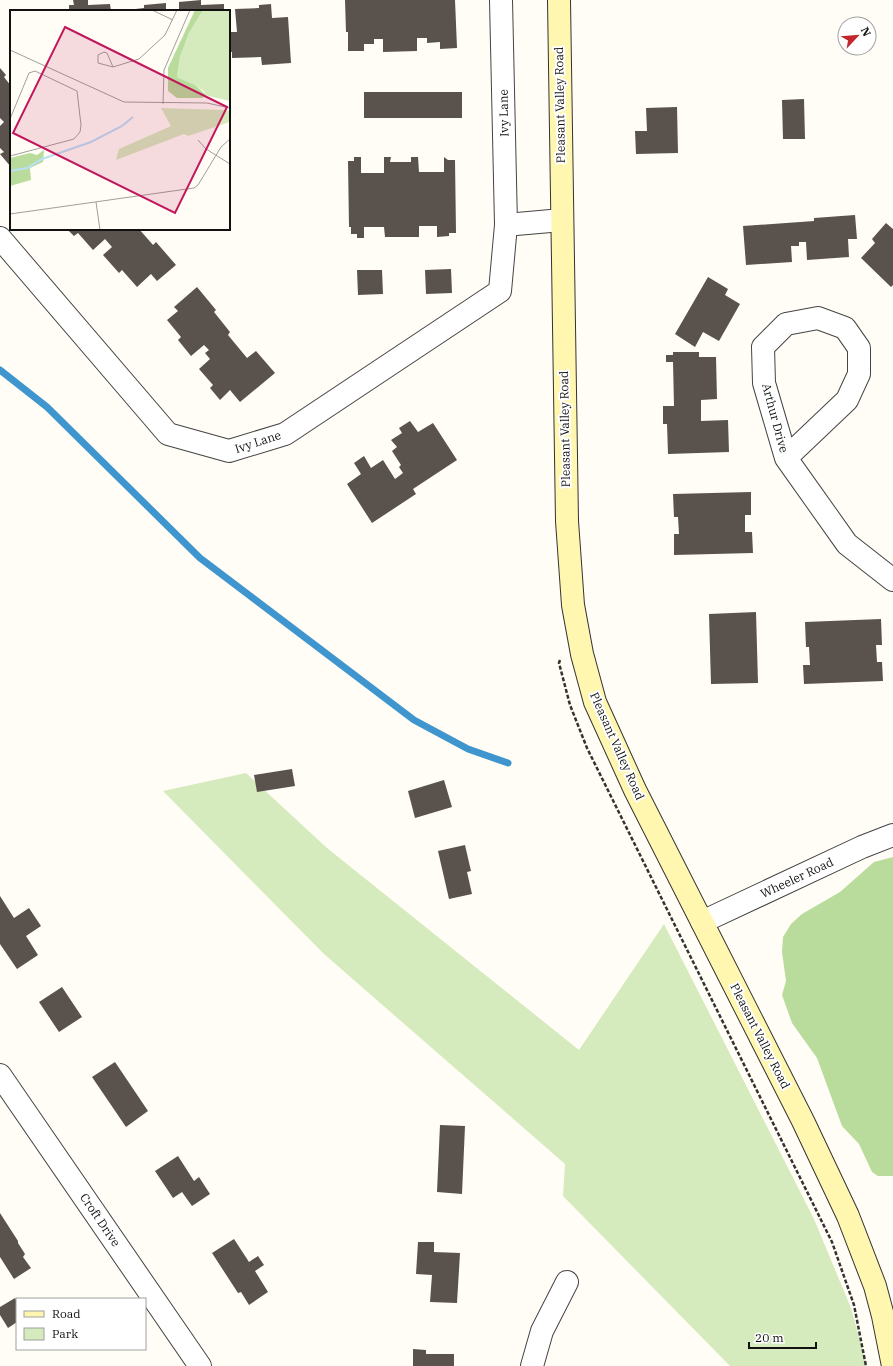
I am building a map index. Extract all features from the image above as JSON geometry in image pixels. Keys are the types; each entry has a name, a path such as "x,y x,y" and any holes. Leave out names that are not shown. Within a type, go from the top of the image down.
{"main road":[{"name":"Pleasant Valley Road","path":"559,0 567,521 573,605 582,654 595,702 630,780 806,1128 848,1216 875,1286 893,1366"}],"street":[{"name":"Ivy Lane","path":"0,238 168,434 229,451 285,434 500,292 506,225 501,0"},
{"path":"506,225 562,220"},
{"name":"Arthur Drive","path":"786,458 847,400 858,374 859,348 845,328 818,318 786,324 763,347 764,383 786,458 847,544 893,580"},
{"name":"Wheeler Road","path":"702,922 862,847 893,835"},
{"name":"Croft Drive","path":"0,1075 200,1366"},
{"path":"532,1366 542,1331 567,1282"}],"path":[{"path":"582,654 559,661 565,688 577,724 607,791 832,1242 854,1305 866,1366"}],"green space":[{"path":"246,773 327,848 579,1050 664,924 814,1219 851,1308 867,1366 730,1366 563,1196 565,1164 324,954 163,791"},
{"path":"893,857 893,1176 878,1176 872,1172 859,1144 842,1126 817,1058 792,1023 782,995 786,981 782,952 783,937 791,924 802,914 840,892 874,862"}],"building":[{"path":"73,0 88,0 88,5 110,4 111,10 69,10 69,5 74,5"},
{"path":"201,0 201,5 224,4 224,10 179,10 179,2"},
{"path":"345,0 455,0 457,48 440,49 440,42 427,43 427,38 417,38 417,51 383,52 383,39 374,39 374,44 364,44 364,51 348,51"},
{"path":"166,3 166,10 127,10 144,8 144,5"},
{"path":"271,4 272,18 288,17 291,63 262,65 261,57 232,58 232,52 230,52 230,29 231,32 237,32 235,9 259,8 259,5"},
{"path":"0,68 6,75 4,77 10,85 10,166 0,154 4,152 0,148 0,126 4,122 0,118"},
{"path":"364,92 462,92 462,118 364,118"},
{"path":"804,99 805,139 783,139 782,100"},
{"path":"677,107 678,153 636,154 635,131 647,131 646,108"},
{"path":"354,157 361,157 361,173 384,173 384,157 391,157 390,162 411,162 411,157 418,157 419,172 444,172 444,157 448,160 455,160 456,233 449,233 449,236 437,237 437,226 419,226 419,237 385,237 384,227 364,227 364,238 357,238 357,234 351,234 351,227 349,227 348,161 354,161"},
{"path":"855,215 857,239 848,239 849,257 807,260 806,242 799,242 799,246 791,246 792,262 746,265 743,226 814,221 814,218"},
{"path":"886,223 893,229 893,285 891,287 861,258 875,243 872,239"},
{"path":"68,230 140,230 153,245 156,242 176,265 157,281 151,274 137,287 122,270 119,273 103,255 112,247 105,239 93,250 78,233 74,236"},
{"path":"451,269 452,293 426,294 425,270"},
{"path":"357,270 382,270 383,294 358,295"},
{"path":"708,277 728,289 725,295 740,304 719,341 703,332 695,347 675,334"},
{"path":"197,287 216,310 214,312 230,332 228,335 247,358 256,351 275,373 240,402 230,390 220,400 210,388 213,385 199,369 210,359 205,353 209,350 204,345 191,356 178,340 181,337 167,320 178,311 174,307"},
{"path":"673,352 699,352 699,357 716,357 717,399 701,400 701,421 728,420 729,452 668,454 667,424 663,424 663,406 674,406 673,362 666,362 666,355 673,355"},
{"path":"410,421 418,432 433,423 457,460 413,489 416,494 372,523 347,484 361,474 354,463 364,456 371,468 383,460 395,479 403,473 399,467 401,465 392,451 397,447 391,440 402,433 399,428"},
{"path":"751,492 751,515 745,515 745,532 752,532 753,553 674,555 674,534 679,534 678,517 674,517 673,494"},
{"path":"756,612 758,683 711,684 709,614"},
{"path":"881,619 882,645 876,645 877,662 882,662 883,681 804,684 803,665 810,665 809,647 806,647 805,622"},
{"path":"292,769 295,786 257,792 254,775"},
{"path":"444,780 452,807 415,818 408,791"},
{"path":"465,845 471,871 467,872 472,894 449,899 438,851"},
{"path":"0,896 14,918 29,908 41,926 26,936 38,955 17,969 0,944"},
{"path":"62,987 82,1017 59,1032 39,1002"},
{"path":"115,1062 148,1111 126,1127 92,1077"},
{"path":"440,1125 465,1126 462,1194 437,1192"},
{"path":"178,1156 194,1181 199,1177 210,1194 192,1206 182,1192 173,1198 155,1171"},
{"path":"0,1213 18,1241 25,1254 23,1257 31,1268 14,1279 0,1257"},
{"path":"234,1239 249,1262 258,1256 264,1265 255,1271 268,1292 249,1305 241,1292 238,1293 212,1253"},
{"path":"418,1242 434,1242 434,1252 460,1253 457,1303 430,1302 432,1275 416,1274"},
{"path":"15,1298 16,1323 8,1328 0,1315 0,1307"},
{"path":"413,1349 426,1350 426,1354 454,1354 454,1366 413,1366"}],"waterway":[{"path":"0,370 47,407 200,558 414,720 468,749 508,763"}]}
